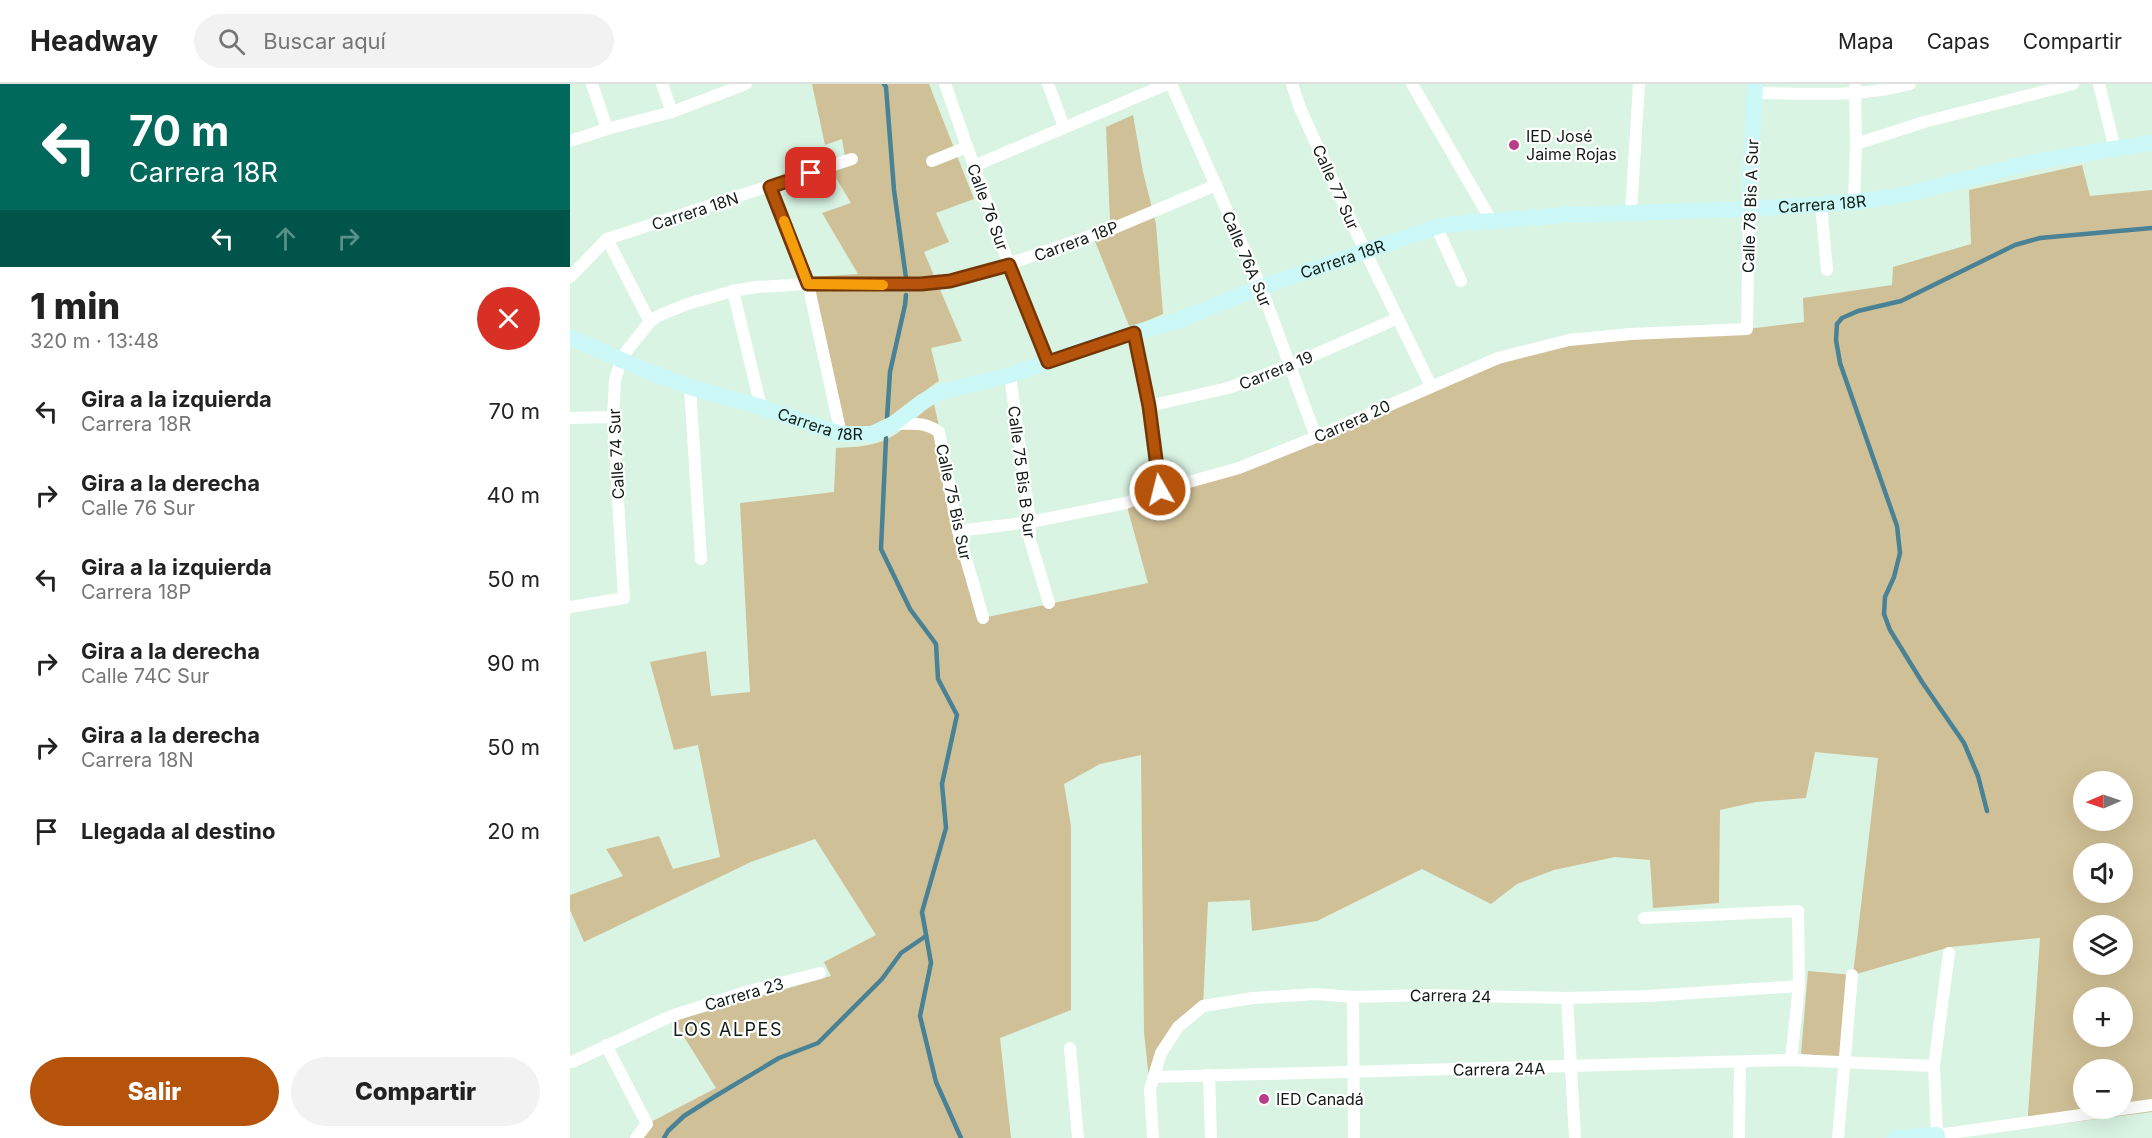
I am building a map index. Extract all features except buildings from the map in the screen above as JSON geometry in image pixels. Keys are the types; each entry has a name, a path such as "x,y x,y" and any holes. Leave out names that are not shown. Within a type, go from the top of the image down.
{"street":[{"path":"592,84 608,129"},
{"path":"662,84 672,112"},
{"path":"570,141 672,112 745,84"},
{"name":"Calle 76 Sur","path":"945,84 1009,265 1048,362"},
{"path":"1048,84 1064,127"},
{"path":"974,166 1169,84"},
{"name":"Calle 76A Sur","path":"1169,84 1261,287 1316,437"},
{"name":"Calle 77 Sur","path":"1292,84 1300,108 1365,251 1431,386"},
{"path":"1412,84 1491,220"},
{"path":"1631,212 1639,84"},
{"path":"1755,88 1891,89 1910,84"},
{"path":"1856,144 1924,122 2073,84"},
{"path":"2098,84 2115,149"},
{"name":"Calle 78 Bis A Sur","path":"1747,329 1749,209 1755,88"},
{"path":"1854,202 1855,89"},
{"name":"Carrera 18R","path":"570,337 690,387 761,407 842,434 872,434 893,424 922,402 940,392 1010,375 1182,319 1261,287 1436,226 1491,220 1854,202 1904,195 2037,161 2152,143"},
{"path":"932,161 967,147"},
{"name":"Carrera 18N","path":"607,239 852,159"},
{"name":"Carrera 18P","path":"650,322 667,311 733,291 781,284 921,284 960,279 1009,265 1114,228 1216,185"},
{"path":"770,187 808,284 842,434"},
{"path":"1821,205 1827,270"},
{"path":"1436,226 1461,281"},
{"path":"570,277 607,239 650,322"},
{"path":"733,291 761,407"},
{"name":"Carrera 19","path":"1149,406 1228,388 1289,366 1398,318"},
{"name":"Calle 74 Sur","path":"570,607 624,598 613,417 615,380 621,360 650,322"},
{"name":"Carrera 20","path":"958,531 1030,522 1126,503 1160,490 1239,468 1498,358 1569,340 1631,334 1747,329"},
{"path":"1134,333 1149,406 1160,490"},
{"name":"Calle 75 Bis B Sur","path":"1010,375 1030,522 1030,540 1049,603"},
{"path":"690,387 701,559"},
{"path":"570,418 613,417"},
{"name":"Calle 75 Bis Sur","path":"893,424 921,423 939,432 958,531 983,618"},
{"path":"1644,918 1798,911 1799,986 1791,1060"},
{"path":"1937,1136 1934,1066 1949,953"},
{"name":"Carrera 23","path":"572,1062 671,1016 820,973"},
{"path":"1838,1138 1852,975"},
{"name":"Carrera 24","path":"1153,1138 1150,1089 1161,1053 1178,1027 1203,1006 1253,998 1316,994 1353,998 1426,995 1567,998 1648,996 1799,986"},
{"path":"1353,998 1354,1138"},
{"path":"1567,998 1575,1138"},
{"path":"606,1045 647,1124 636,1138"},
{"path":"1070,1048 1078,1138"},
{"name":"Carrera 24A","path":"1154,1077 1791,1060 1934,1066"},
{"path":"1740,1063 1740,1138"},
{"path":"1209,1075 1212,1138"},
{"path":"1897,1138 1937,1136 2152,1105"}],"shaded area":[{"path":"812,84 929,84 974,199 936,213 949,242 924,252 962,341 931,348 939,381 895,414 866,428 845,426 811,277 858,274 822,213 851,203 827,163 845,157 842,139 825,145"},
{"path":"1133,115 1143,172 1156,224 1163,314 1130,328 1090,229 1110,221 1106,127"},
{"path":"2082,165 2090,196 2152,190 2152,1112 2133,1114 2133,1059 2073,1059 2073,1119 2097,1119 2027,1128 2040,938 1950,947 1853,975 1878,758 1815,752 1806,798 1756,802 1720,810 1719,903 1653,908 1650,860 1615,857 1554,870 1517,884 1491,904 1422,869 1317,921 1252,931 1250,900 1208,902 1203,1006 1178,1027 1150,1089 1144,1032 1141,755 1100,764 1064,784 1071,826 1071,1010 1000,1038 1011,1138 640,1138 647,1124 716,1088 674,1021 831,976 824,962 876,935 815,839 751,862 584,942 570,910 570,895 623,876 606,849 659,836 673,869 720,857 698,745 674,750 650,662 706,651 711,696 750,692 740,503 834,492 836,448 861,446 885,440 934,404 983,618 1148,583 1126,503 1239,468 1431,386 1569,340 1747,329 1804,322 1803,298 1892,285 1893,267 1971,244 1969,190"},
{"path":"1808,971 1853,975 1844,1057 1801,1054"}],"waterway":[{"path":"884,84 894,190 906,278"},
{"path":"1987,811 1978,776 1964,743 1922,682 1890,630 1884,614 1885,597 1894,577 1900,553 1897,526 1840,363 1836,340 1837,324 1842,318 1858,311 1901,301 2015,245 2040,238 2152,228"},
{"path":"887,418 890,372 906,295"},
{"path":"886,438 881,549 910,609 936,644 938,679 957,715 942,784 946,828 922,912 931,963 920,1016 936,1082 961,1138"},
{"path":"664,1138 684,1116 714,1097 779,1058 818,1043 882,979 901,953 926,936"}],"slow traffic":[{"path":"784,221 808,284 883,285"}],"place":[{"name":"IED José Jaime Rojas","path":"1514,145"},
{"name":"IED Canadá","path":"1264,1099"}],"district":[{"name":"LOS ALPES","path":"728,1030"}],"route":[{"path":"811,173 770,187 808,284 921,284 950,281 1009,265 1048,362 1134,333 1149,406 1160,490"}]}
